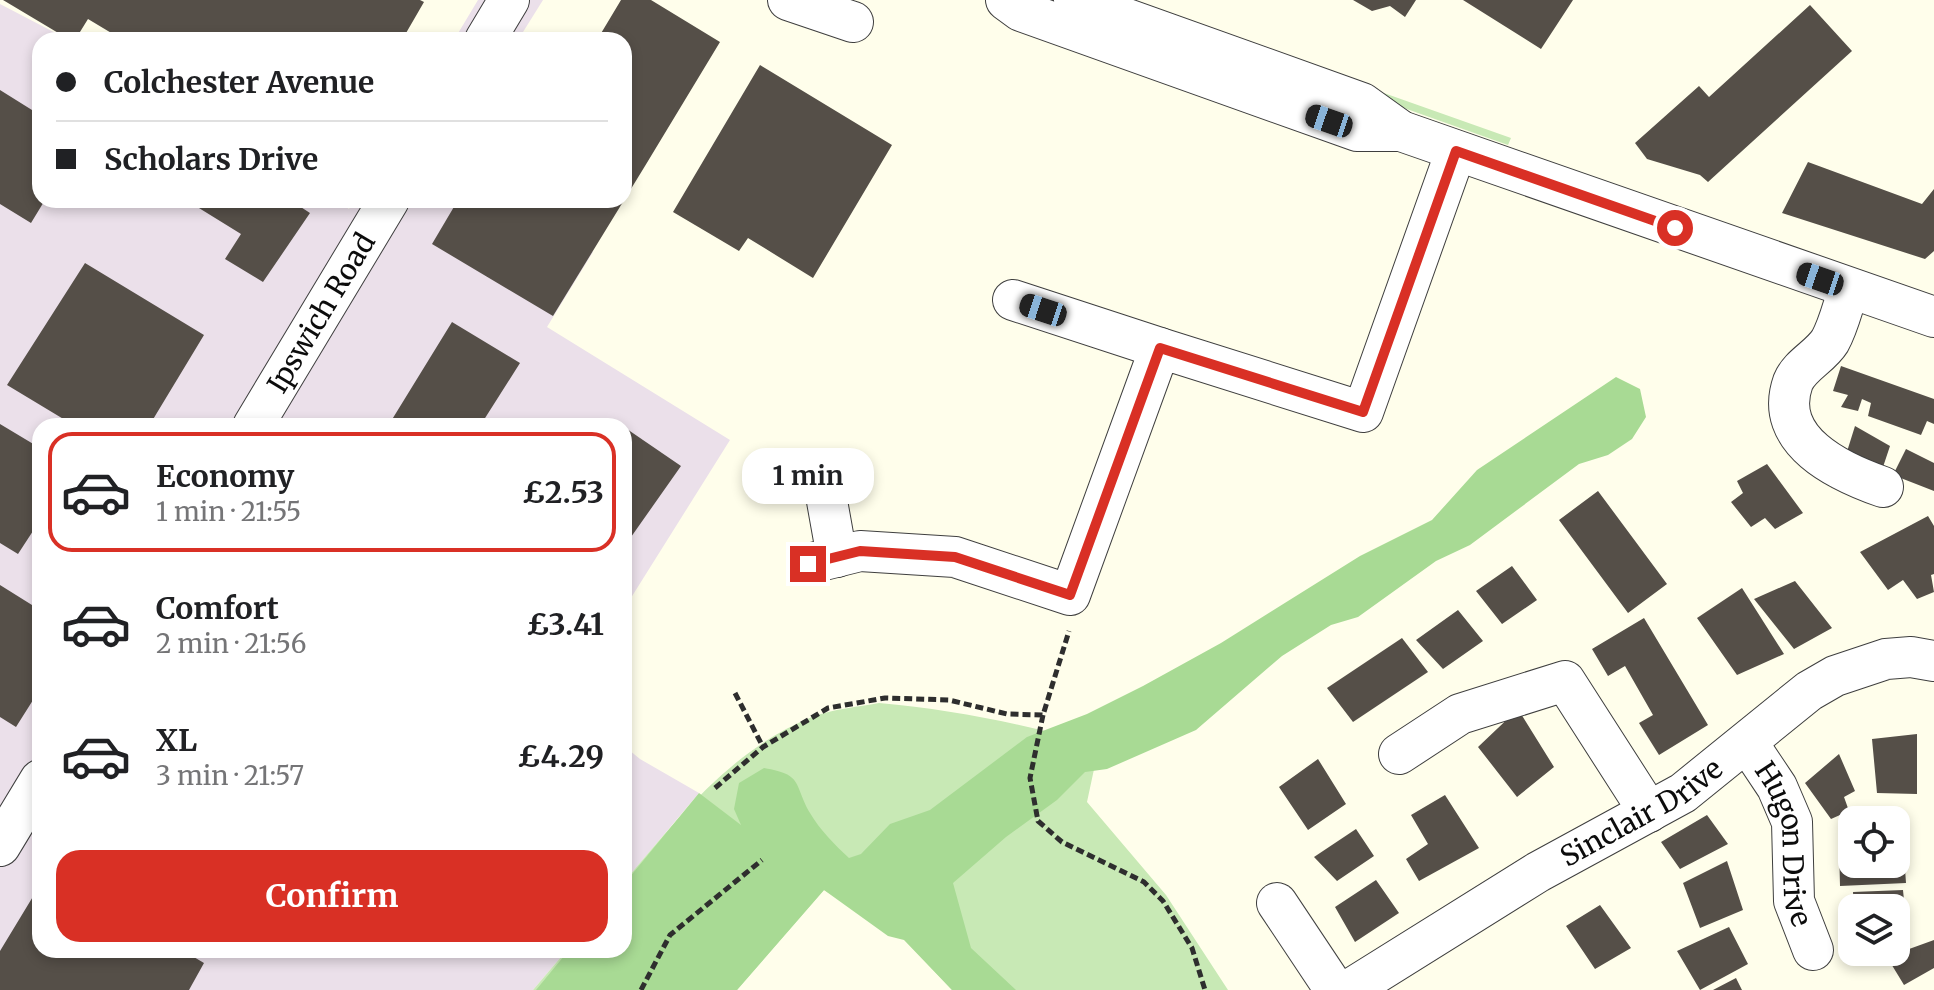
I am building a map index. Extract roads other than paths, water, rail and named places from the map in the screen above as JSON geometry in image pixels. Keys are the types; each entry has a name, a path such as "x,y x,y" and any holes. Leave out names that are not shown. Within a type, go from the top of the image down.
{"street":[{"path":"490,32 509,0"},
{"path":"788,0 853,22"},
{"path":"1006,0 1021,11 1357,131 1401,131"},
{"path":"1074,0 1362,103 1401,131 1934,317"},
{"path":"1013,300 1363,412 1456,151"},
{"name":"Ipswich Road","path":"258,418 384,208"},
{"path":"1849,289 1830,340 1794,379 1792,415 1800,432 1823,461 1842,473 1883,487"},
{"path":"827,501 822,560 860,551 955,557 1070,595 1160,348"},
{"name":"Sinclair Drive","path":"1349,990 1538,872 1683,793 1809,691 1835,676 1886,659 1911,657 1934,661"},
{"path":"1399,754 1460,714 1565,681 1649,812"},
{"name":"Hugon Drive","path":"1747,742 1777,787 1792,822 1794,901 1813,950"},
{"path":"0,846 32,793"},
{"path":"1277,903 1335,990"}]}
